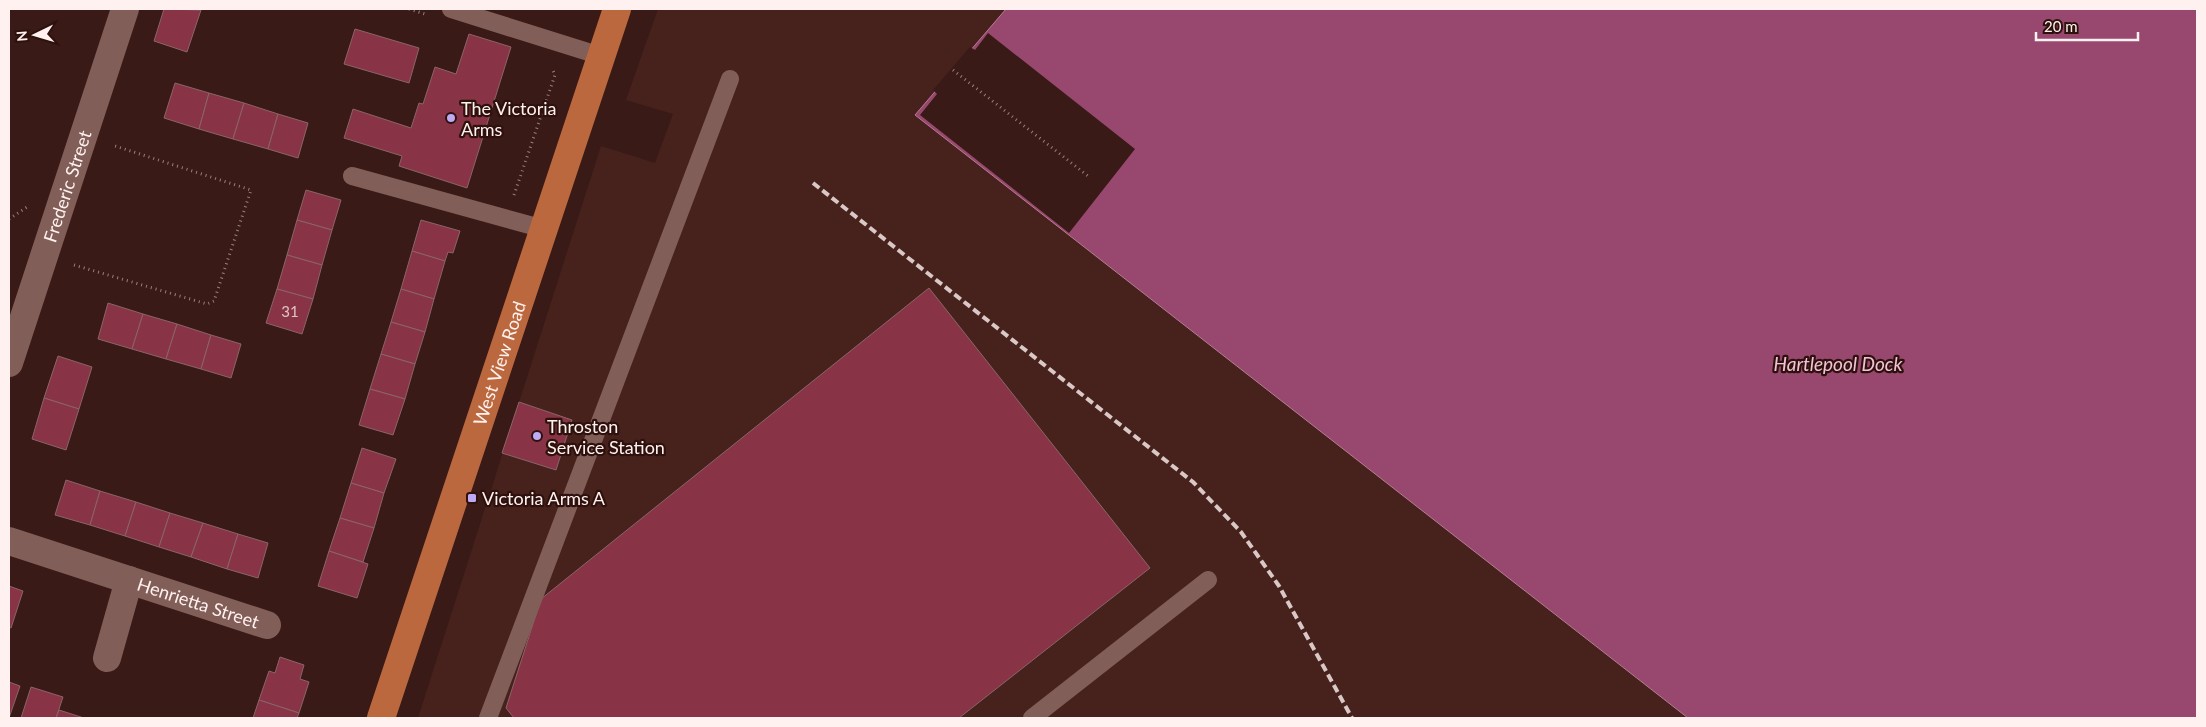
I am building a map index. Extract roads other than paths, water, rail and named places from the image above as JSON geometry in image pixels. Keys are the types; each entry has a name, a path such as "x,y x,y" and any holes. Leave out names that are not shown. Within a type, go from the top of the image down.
{"main road":[{"name":"West View Road","path":"381,718 616,10"}],"street":[{"name":"Frederic Street","path":"9,363 16,317 43,256 125,9"},
{"name":"Henrietta Street","path":"9,541 267,625"},
{"name":"Henrietta Street","path":"107,658 129,580"}],"lane":[{"path":"451,9 601,56"},
{"path":"488,718 730,79"},
{"path":"352,176 544,229"},
{"path":"1032,718 1208,580"}],"water":[{"name":"Hartlepool Dock","path":"1006,9 2197,9 2197,718 1688,718 915,115"}],"railway":[{"path":"813,183 1193,482 1241,532 1279,586 1352,718"}],"place":[{"name":"The Victoria Arms","path":"451,118"},
{"name":"Throston Service Station","path":"537,436"},
{"name":"Victoria Arms A","path":"472,498"}]}
